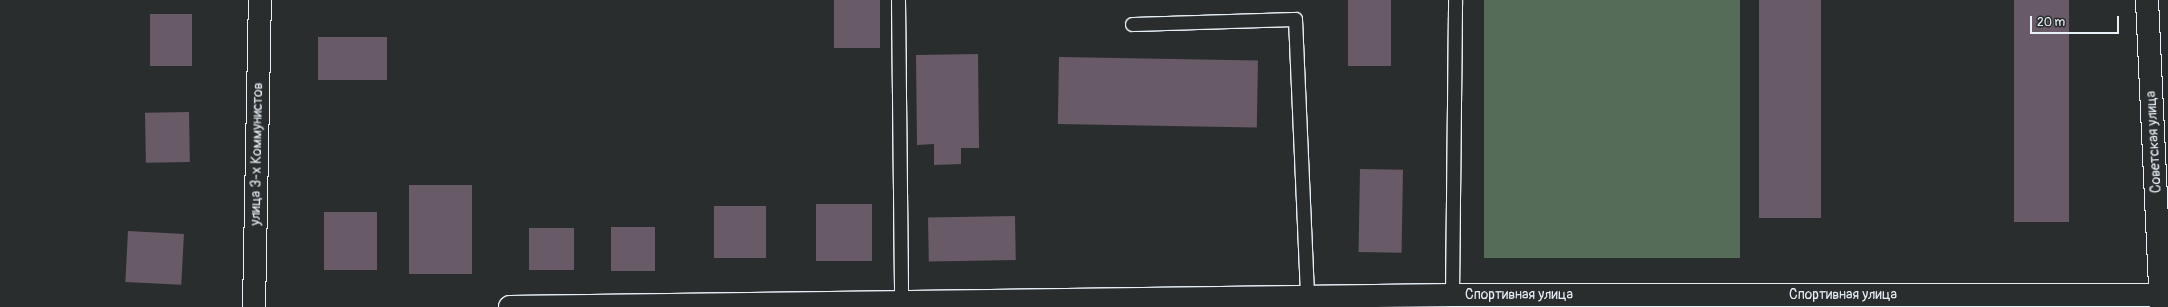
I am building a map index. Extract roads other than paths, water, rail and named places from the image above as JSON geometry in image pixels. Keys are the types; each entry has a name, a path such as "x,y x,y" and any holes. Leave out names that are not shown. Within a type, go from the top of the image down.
{"street":[{"name":"улица 3-х Коммунистов","path":"254,307 260,0"},
{"name":"Советская улица","path":"2147,0 2163,299"},
{"name":"Спортивная улица","path":"510,307 901,301 1189,303 1307,297 1452,295 2163,299"}],"lane":[{"path":"898,0 901,301"},
{"path":"1452,295 1456,0"},
{"path":"1132,24 1295,19 1307,297"}]}
